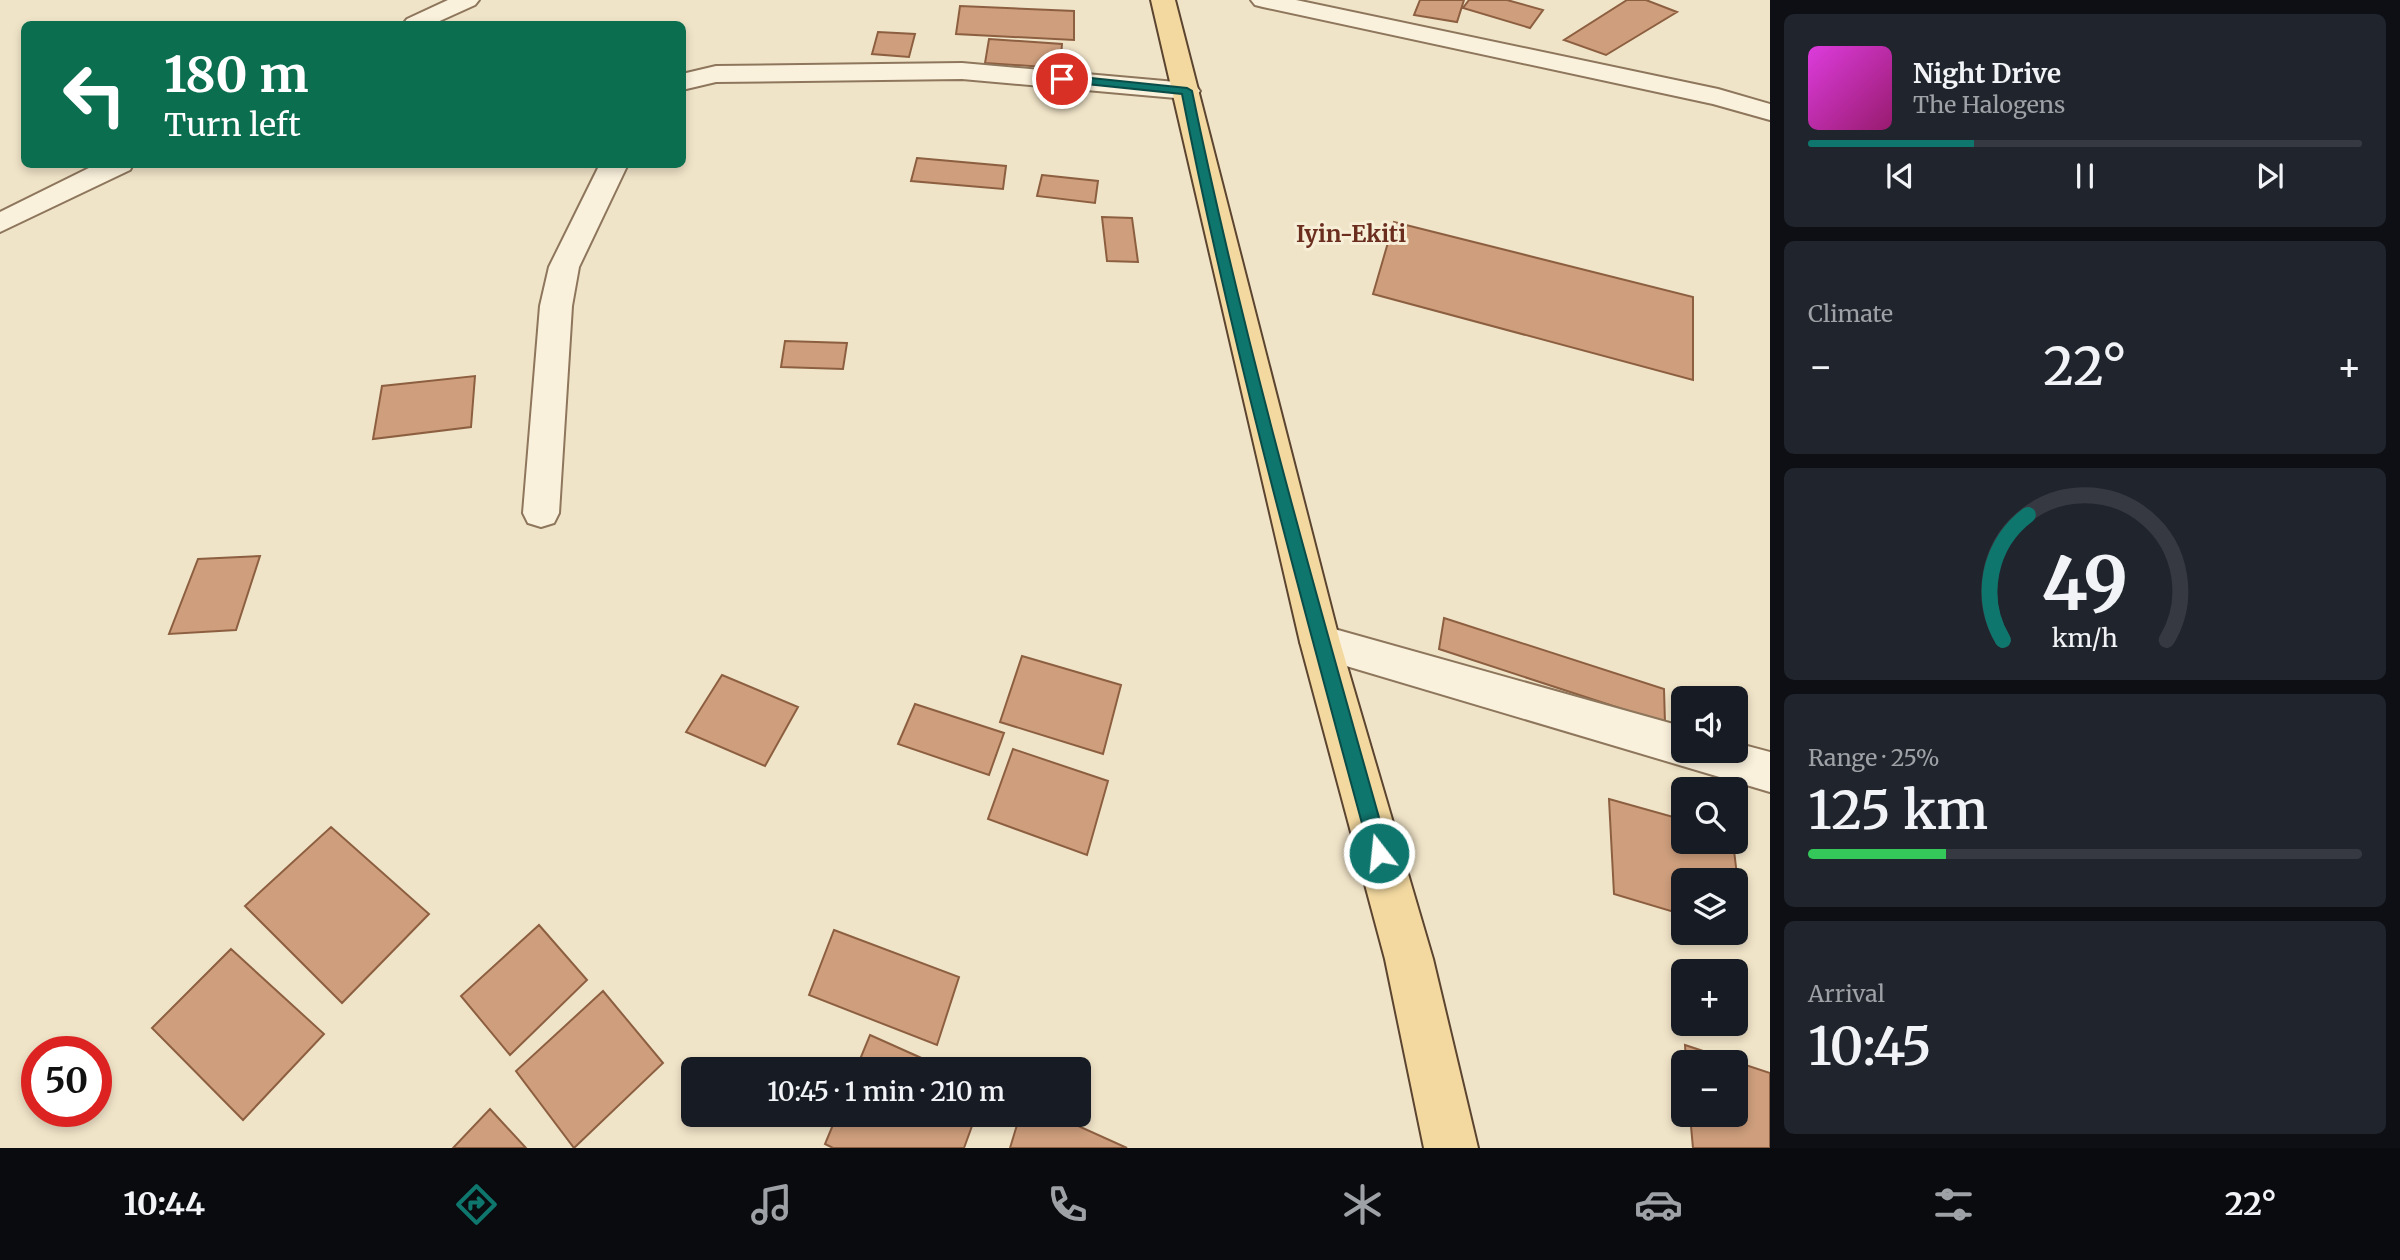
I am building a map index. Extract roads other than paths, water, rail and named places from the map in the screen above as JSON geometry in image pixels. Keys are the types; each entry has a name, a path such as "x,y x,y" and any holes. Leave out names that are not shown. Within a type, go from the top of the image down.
{"main road":[{"path":"1163,0 1187,91 1206,186 1320,642 1409,959 1451,1148"}],"street":[{"path":"422,21 467,0"},
{"path":"1263,0 1704,94 1770,112"},
{"path":"686,81 716,74 962,71 1187,91"},
{"path":"0,223 112,168"},
{"path":"541,513 556,306 564,267 612,168"},
{"path":"1320,642 1671,743"},
{"path":"1738,763 1770,772"}],"district":[{"name":"Iyin-Ekiti","path":"1351,233"}]}
